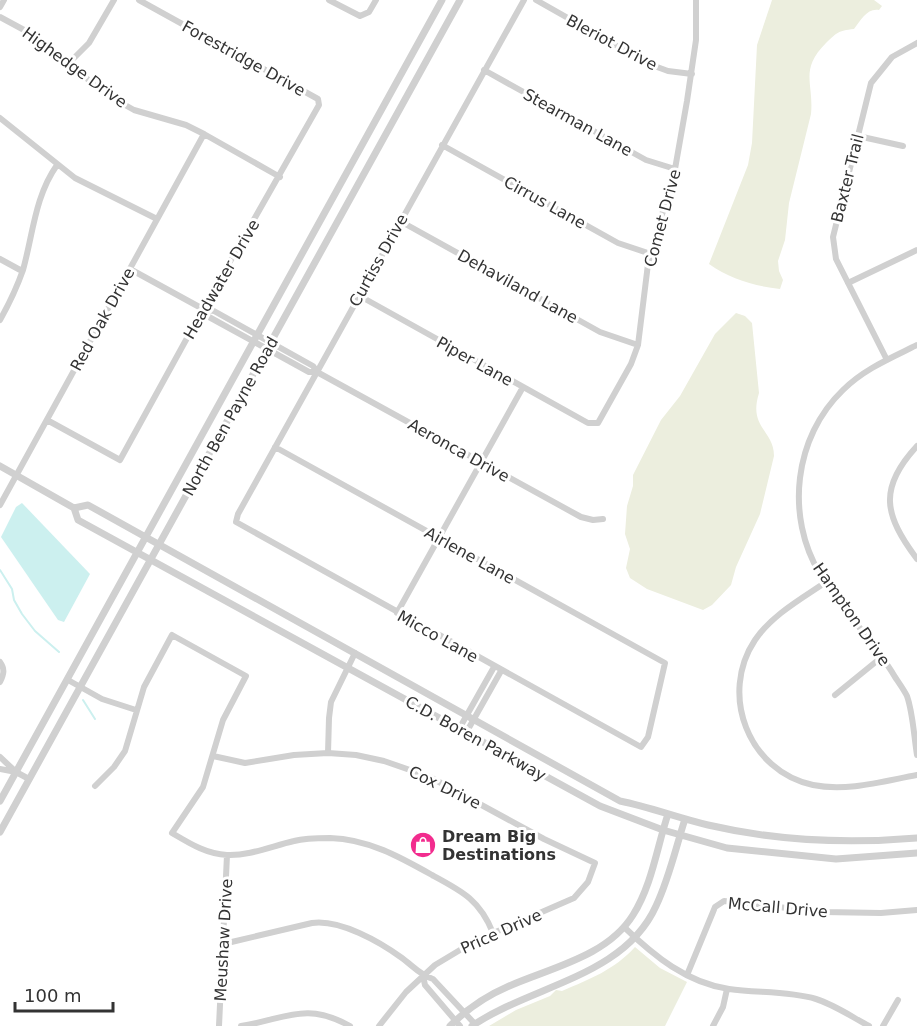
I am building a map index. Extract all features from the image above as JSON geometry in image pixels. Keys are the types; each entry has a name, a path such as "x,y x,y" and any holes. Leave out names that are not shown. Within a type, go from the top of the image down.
{"street":[{"path":"0,6 4,0"},
{"path":"69,63 89,43 114,0"},
{"name":"Forestridge Drive","path":"139,0 318,99"},
{"path":"329,0 356,15 369,12 376,0"},
{"name":"North Ben Payne Road","path":"0,801 139,553 442,0"},
{"name":"North Ben Payne Road","path":"0,832 460,0"},
{"name":"Curtiss Drive","path":"236,522 238,514 358,296 524,0"},
{"name":"Bleriot Drive","path":"536,0 658,68 692,74"},
{"name":"Comet Drive","path":"594,424 601,418 631,363 638,345 651,254 675,169 692,74 697,22 696,0"},
{"name":"Highedge Drive","path":"0,16 37,37 97,87 134,110 186,125 280,177"},
{"name":"Baxter Trail","path":"887,360 836,259 833,237 871,83 892,57 917,43"},
{"name":"Stearman Lane","path":"484,70 646,160 675,169"},
{"name":"Headwater Drive","path":"47,420 120,460 203,309 320,105 318,99"},
{"path":"0,118 57,165 90,186 157,219"},
{"name":"Red Oak Drive","path":"0,505 204,134"},
{"path":"858,136 903,146"},
{"name":"Cirrus Lane","path":"442,145 618,243 651,254"},
{"path":"0,320 22,271 46,179 57,165"},
{"name":"Dehaviland Lane","path":"400,221 600,332 638,345"},
{"path":"848,283 917,250"},
{"path":"0,259 22,271"},
{"name":"Aeronca Drive","path":"130,269 203,309 213,311 309,372 317,372 581,517 593,520 603,519"},
{"name":"Piper Lane","path":"358,296 594,424"},
{"name":"Hampton Drive","path":"917,345 861,376 835,398 815,427 803,458 799,494 801,522 808,548 826,582 882,656 907,696 915,730 917,755"},
{"path":"397,613 523,387"},
{"path":"917,446 897,471 889,496 892,517 901,538 917,559"},
{"name":"Airlene Lane","path":"275,447 665,663 648,737 641,747"},
{"name":"C.D. Boren Parkway","path":"0,466 74,508 88,505 620,801 685,819 758,835 836,842 917,838"},
{"name":"C.D. Boren Parkway","path":"74,508 78,520 600,806 663,830 727,848 836,859 917,853"},
{"name":"Micco Lane","path":"236,522 641,747"},
{"path":"826,582 770,622 747,654 740,690 741,709 748,733 757,749 770,763 787,775 812,785 849,787 917,775"},
{"path":"94,786 114,767 125,751 147,680 172,635 246,676 223,720 203,787 172,833 200,848 227,855 246,854 313,838 343,839 364,844 395,855 464,893 481,909 493,933"},
{"path":"328,753 330,707 335,691 355,653"},
{"path":"835,695 882,656"},
{"path":"0,682 3,675 2,665"},
{"path":"463,731 494,667"},
{"path":"470,718 501,671"},
{"path":"68,680 110,702 136,710"},
{"name":"Cox Drive","path":"213,756 245,763 294,755 328,753 366,756 420,773 544,839 595,863"},
{"path":"0,757 16,772 29,779"},
{"path":"0,769 16,772"},
{"path":"423,976 425,985 456,1024 473,1006 506,987 570,963 613,937 624,927 639,905 668,814"},
{"path":"223,944 306,924 329,923 354,931 397,955 423,976 433,979 474,1025 494,1012 600,965 618,954 636,938 656,906 685,819"},
{"name":"Meushaw Drive","path":"219,1026 227,855"},
{"name":"Price Drive","path":"380,1026 400,999 423,976 458,950 574,897 588,882 595,863"},
{"name":"McCall Drive","path":"687,975 713,912 719,904 724,902 824,912 881,913 917,910"},
{"path":"624,927 666,964 687,975 727,989 816,999 869,1026"},
{"path":"524,980 529,996"},
{"path":"713,1026 723,1007 727,989"},
{"path":"883,1026 898,1000"},
{"path":"241,1026 312,1012 333,1017 350,1026"}],"green space":[{"path":"772,0 874,0 882,6 879,10 868,13 854,29 836,34 818,53 810,69 811,114 789,203 785,240 778,261 783,280 780,289 743,281 709,264 748,165 752,143 757,45"},
{"path":"736,313 745,316 752,323 759,393 756,405 757,414 773,447 774,456 760,514 736,567 731,585 712,605 703,610 647,589 630,578 626,568 630,549 625,534 627,506 633,486 633,475 661,420 680,396 715,334"},
{"path":"635,947 660,968 687,982 665,1026 489,1026 516,1010 550,996 556,990 562,991 601,973 619,962"}],"water":[{"path":"22,503 90,574 64,622 58,620 1,537 16,507"}],"waterway":[{"path":"0,570 12,589 14,600 22,614 35,631 59,652"},
{"path":"83,700 95,719"}],"place":[{"name":"Dream Big Destinations","path":"423,845"}]}
